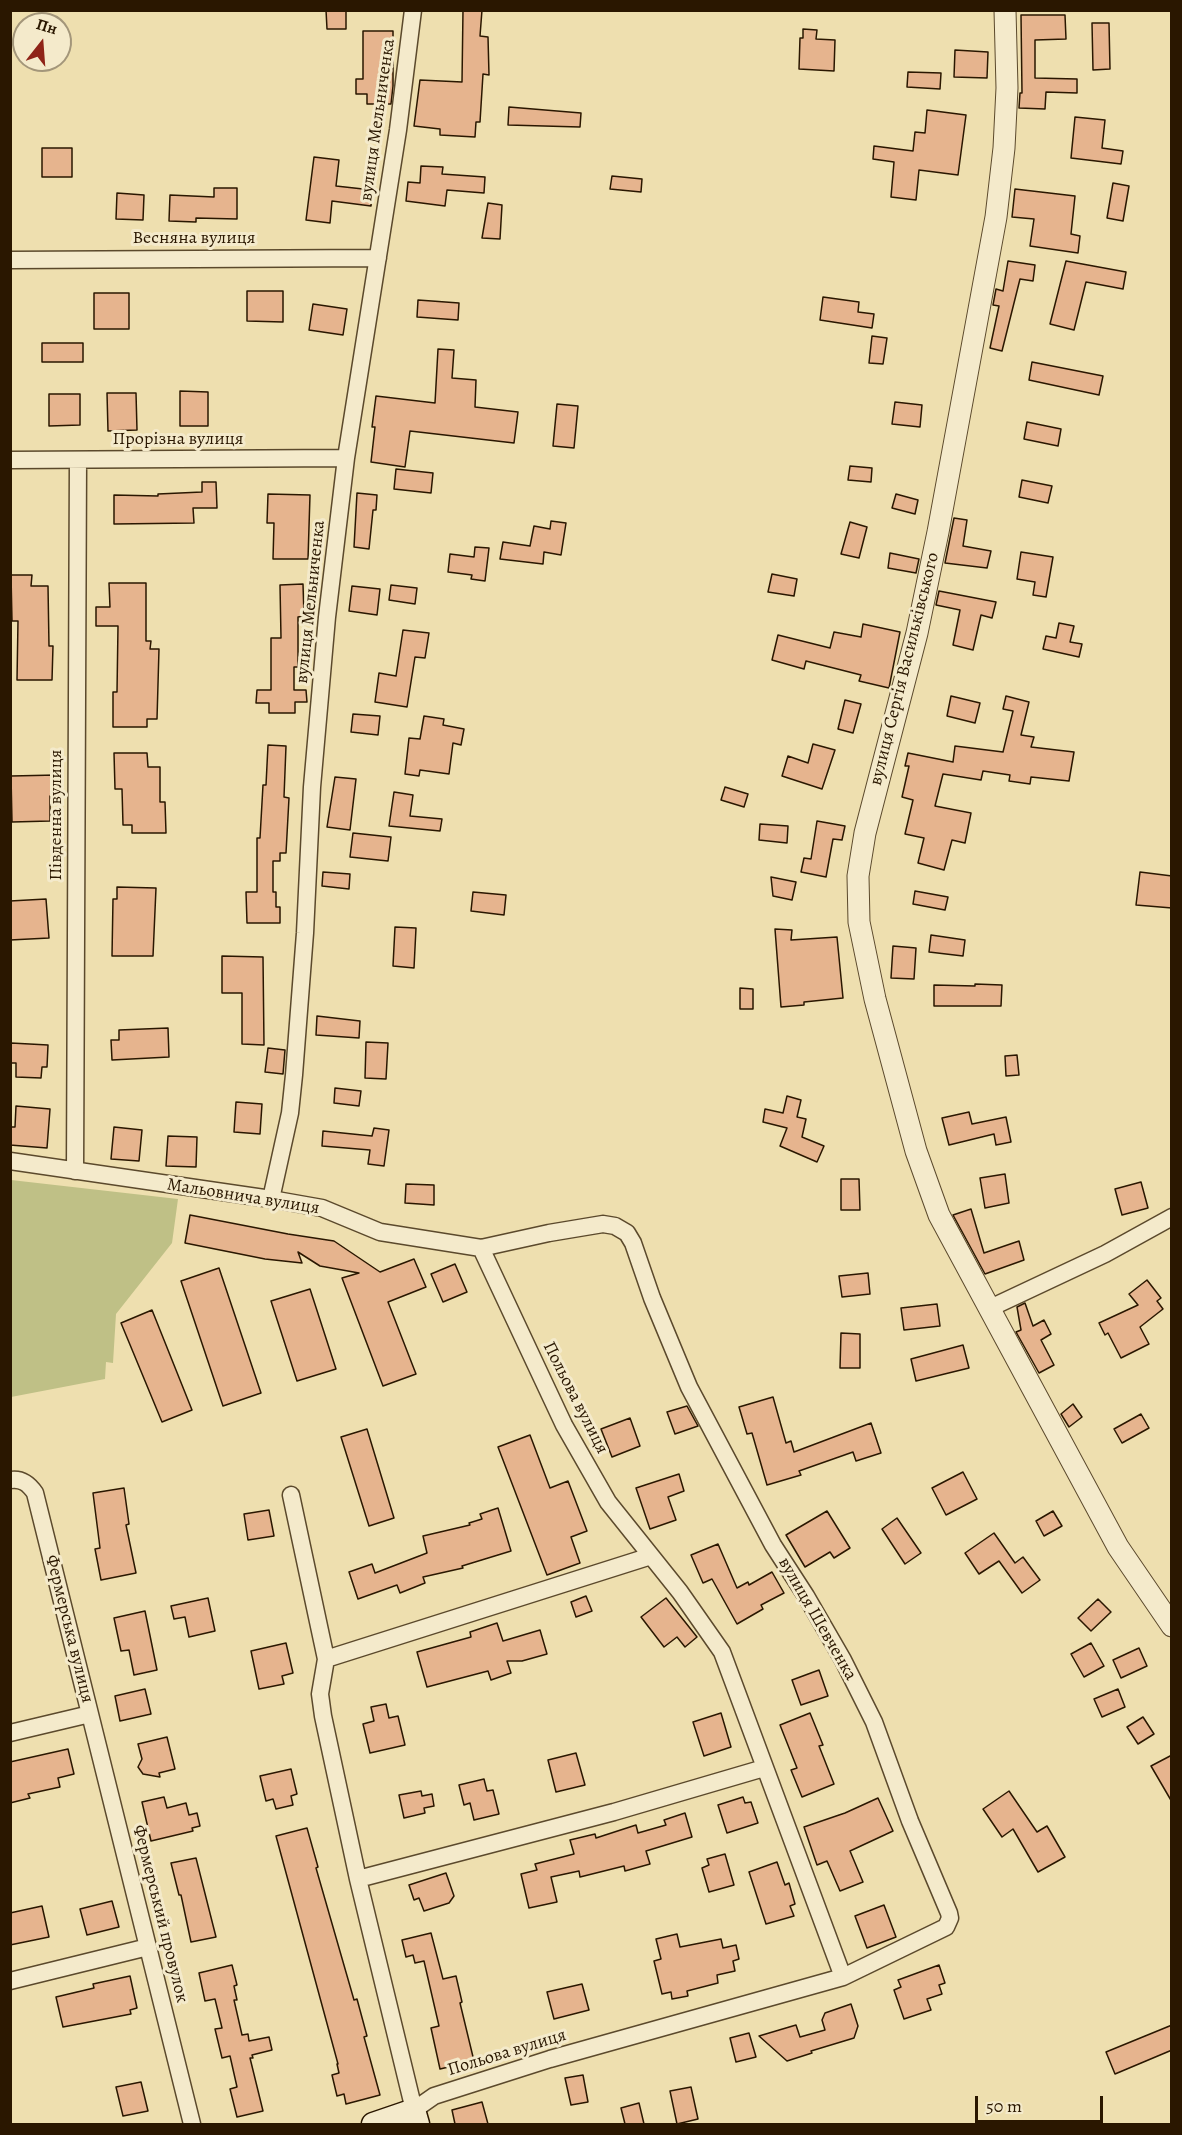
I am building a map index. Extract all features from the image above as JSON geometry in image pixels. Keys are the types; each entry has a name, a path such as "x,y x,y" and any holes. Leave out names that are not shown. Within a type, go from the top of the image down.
{"main road":[{"path":"373,2124 416,2117"}],"street":[{"name":"вулиця Мельниченка","path":"271,1199 292,1094 305,933 312,787 327,617 346,458 398,130 413,10"},
{"name":"вулиця Сергія Васильківського","path":"988,1309 939,1215 916,1151 875,999 859,922 858,876 865,833 917,633 996,218 1004,148 1007,88 1005,10"},
{"name":"Весняна вулиця","path":"10,260 378,258"},
{"name":"Прорізна вулиця","path":"10,460 346,458"},
{"name":"Південна вулиця","path":"75,1171 78,460"},
{"name":"Мальовнича вулиця","path":"10,1161 322,1208 380,1232 481,1248 584,1226 603,1224 615,1226 627,1233 633,1243 661,1319"},
{"path":"1172,1216 1105,1254 988,1309 1118,1547 1172,1626"},
{"name":"Польова вулиця","path":"481,1248 564,1425 609,1502 680,1592 722,1652 843,1977"},
{"name":"вулиця Шевченка","path":"661,1319 688,1387 728,1463 773,1545 843,1660 874,1722 910,1821 950,1913 946,1927"},
{"name":"Фермерська вулиця","path":"10,1480 16,1479 24,1482 35,1493 90,1714 10,1733"},
{"path":"291,1495 326,1659 320,1694 322,1716 358,1879 416,2117"},
{"path":"326,1659 651,1556"},
{"name":"Фермерський провулок","path":"90,1714 192,2124"},
{"path":"358,1879 614,1812 764,1768"},
{"name":"Польова вулиця","path":"416,2117 434,2096 550,2060 843,1977 946,1927"},
{"path":"10,1981 148,1947"}],"green space":[{"path":"11,1180 178,1199 172,1243 116,1314 113,1363 106,1362 105,1379 11,1397"}],"building":[{"path":"326,10 346,10 346,29 327,29"},
{"path":"463,10 482,10 480,36 488,37 489,75 483,74 480,122 476,122 475,137 440,135 440,129 414,126 420,80 462,82"},
{"path":"1021,15 1065,15 1066,39 1035,40 1035,78 1077,79 1077,93 1046,92 1045,109 1019,108 1020,93 1022,93"},
{"path":"1092,23 1109,23 1110,69 1093,70"},
{"path":"803,29 817,30 816,39 835,40 834,71 799,69 800,38 803,38"},
{"path":"363,31 393,31 391,104 367,104 367,94 356,94 356,79 363,79"},
{"path":"955,50 988,52 987,78 954,77"},
{"path":"908,72 941,73 940,89 907,87"},
{"path":"509,107 581,113 580,127 508,125"},
{"path":"927,110 966,115 958,175 919,170 916,200 891,197 894,162 873,159 874,146 913,151 915,132 925,133"},
{"path":"1075,117 1105,120 1102,148 1123,151 1121,164 1071,158"},
{"path":"42,148 72,148 72,177 42,177"},
{"path":"314,157 339,160 336,186 372,190 371,206 332,201 330,223 306,220"},
{"path":"421,166 443,167 442,174 485,177 484,193 447,190 445,206 406,201 408,182 420,183"},
{"path":"612,176 642,179 641,192 610,189"},
{"path":"1113,183 1129,186 1123,221 1107,218"},
{"path":"214,188 237,188 237,219 196,218 196,222 169,221 170,195 214,197"},
{"path":"1015,189 1075,196 1071,234 1080,236 1078,253 1030,246 1034,219 1012,217"},
{"path":"117,193 144,195 143,220 116,219"},
{"path":"488,203 502,205 500,239 482,238"},
{"path":"1008,261 1035,265 1033,281 1020,279 1002,351 990,348 999,306 993,305 996,289 1003,291"},
{"path":"1066,261 1126,272 1123,289 1086,282 1074,330 1050,324"},
{"path":"247,291 283,291 283,322 247,321"},
{"path":"94,293 129,293 129,329 94,329"},
{"path":"823,297 859,302 858,312 874,314 872,328 820,320"},
{"path":"418,300 459,303 458,320 417,317"},
{"path":"313,304 347,309 343,335 309,330"},
{"path":"872,336 887,338 883,364 869,363"},
{"path":"42,343 83,343 83,362 42,362"},
{"path":"438,349 454,350 452,378 476,380 475,407 518,412 514,443 410,431 405,467 371,462 376,396 435,403"},
{"path":"1032,362 1103,376 1099,395 1029,380"},
{"path":"180,391 208,392 208,426 180,426"},
{"path":"107,393 136,393 137,430 108,431"},
{"path":"49,394 80,394 80,425 49,426"},
{"path":"895,402 922,405 920,427 892,424"},
{"path":"557,404 578,406 574,448 553,446"},
{"path":"1027,422 1061,429 1058,446 1024,439"},
{"path":"850,466 872,468 871,482 848,480"},
{"path":"396,469 433,473 431,493 394,489"},
{"path":"1022,480 1052,486 1048,503 1019,497"},
{"path":"202,482 216,482 217,508 193,508 194,523 114,524 114,495 158,496 158,494 202,492"},
{"path":"357,493 377,495 369,549 354,547"},
{"path":"268,494 310,495 308,559 273,559 274,523 267,523"},
{"path":"896,494 918,500 915,514 892,508"},
{"path":"954,518 967,520 963,546 991,551 987,568 945,563"},
{"path":"551,521 566,523 561,555 544,552 543,564 500,559 503,542 530,546 534,526 550,529"},
{"path":"850,522 867,527 859,558 841,554"},
{"path":"475,547 489,548 485,581 471,579 472,575 448,572 450,554 474,557"},
{"path":"1021,552 1053,557 1046,597 1033,595 1035,582 1017,579"},
{"path":"890,553 919,559 916,573 888,568"},
{"path":"772,574 797,579 794,596 768,592"},
{"path":"11,575 32,575 31,586 48,586 49,646 53,646 52,680 17,680 18,621 12,621"},
{"path":"109,583 146,583 146,641 151,641 150,649 159,649 157,719 147,719 147,727 113,727 113,692 117,692 118,626 96,626 96,607 110,607"},
{"path":"303,584 304,616 298,617 298,667 294,667 294,690 306,690 307,702 295,702 295,713 269,713 269,703 256,703 257,690 271,690 271,638 281,638 280,585"},
{"path":"391,585 417,588 415,604 389,600"},
{"path":"352,586 380,589 377,615 349,611"},
{"path":"939,591 996,602 992,618 981,615 973,650 953,645 960,610 936,605"},
{"path":"1059,623 1074,626 1070,642 1082,644 1079,657 1043,649 1046,636 1056,638"},
{"path":"863,624 900,632 889,688 859,681 861,675 806,661 804,669 772,660 778,635 830,648 834,632 861,637"},
{"path":"403,630 429,633 425,658 415,657 407,707 375,702 379,673 396,676"},
{"path":"951,696 980,703 975,723 947,716"},
{"path":"1006,696 1029,702 1021,735 1034,737 1031,747 1074,752 1069,781 1031,777 1030,784 1009,781 1010,775 983,771 981,780 943,774 935,806 971,813 965,843 952,840 944,870 918,863 924,838 905,834 913,800 902,797 909,766 905,766 908,753 953,762 955,746 1003,752 1013,711 1003,709"},
{"path":"845,700 861,704 853,733 838,729"},
{"path":"353,714 380,716 378,735 351,732"},
{"path":"424,716 444,719 443,725 464,729 461,745 453,743 449,774 420,770 419,776 405,774 409,738 420,739"},
{"path":"813,744 835,750 822,789 782,776 788,756 808,763"},
{"path":"268,745 286,746 284,797 289,798 286,853 280,853 280,861 273,861 273,892 276,892 276,907 280,907 280,923 247,923 246,892 257,892 257,838 260,838"},
{"path":"114,753 147,753 148,767 160,767 160,802 165,802 166,833 132,833 132,825 123,825 122,789 115,789"},
{"path":"57,775 58,796 50,796 50,821 12,822 11,776"},
{"path":"335,777 356,779 350,830 327,827"},
{"path":"725,787 748,794 744,807 721,800"},
{"path":"394,792 413,795 410,816 442,819 440,831 389,826"},
{"path":"817,821 845,826 842,840 833,839 826,877 801,872 804,858 811,859"},
{"path":"760,824 788,826 787,843 759,840"},
{"path":"353,833 391,837 388,861 350,857"},
{"path":"323,872 350,874 349,889 322,886"},
{"path":"1140,872 1172,876 1172,908 1136,905"},
{"path":"771,877 796,882 792,900 773,896"},
{"path":"117,887 156,888 153,956 112,956 113,899 117,899"},
{"path":"915,891 948,897 945,910 913,904"},
{"path":"473,892 506,895 504,915 471,911"},
{"path":"46,899 49,938 10,940 10,901"},
{"path":"395,927 416,928 414,968 393,966"},
{"path":"775,929 792,930 791,940 837,937 843,998 781,1007"},
{"path":"931,935 965,940 963,956 929,952"},
{"path":"893,946 916,948 914,979 891,978"},
{"path":"222,956 263,957 264,1045 242,1044 242,993 222,993"},
{"path":"975,984 1002,985 1001,1006 934,1006 934,985 975,986"},
{"path":"740,988 753,989 753,1009 740,1009"},
{"path":"317,1016 360,1021 359,1038 316,1035"},
{"path":"168,1028 169,1057 112,1060 111,1040 119,1040 119,1030"},
{"path":"366,1042 388,1043 386,1079 365,1078"},
{"path":"11,1043 48,1045 47,1067 42,1067 41,1078 16,1077 16,1063 11,1063"},
{"path":"268,1048 285,1050 283,1074 265,1072"},
{"path":"1017,1055 1019,1075 1006,1076 1005,1056"},
{"path":"335,1088 361,1091 359,1106 334,1103"},
{"path":"787,1096 801,1100 797,1117 806,1119 802,1137 824,1146 817,1162 780,1146 787,1128 763,1122 765,1109 783,1113"},
{"path":"236,1102 262,1104 260,1134 234,1132"},
{"path":"16,1106 50,1109 47,1148 10,1145 10,1127 15,1127"},
{"path":"969,1112 972,1124 1006,1117 1011,1142 996,1145 994,1134 949,1145 942,1118"},
{"path":"114,1127 142,1130 139,1161 111,1159"},
{"path":"374,1128 389,1130 384,1166 368,1164 370,1150 322,1146 323,1131 372,1136"},
{"path":"168,1136 197,1137 196,1167 166,1166"},
{"path":"1005,1174 1009,1203 985,1208 980,1178"},
{"path":"841,1179 859,1179 860,1210 841,1210"},
{"path":"1141,1182 1148,1208 1122,1215 1115,1189"},
{"path":"406,1184 434,1185 434,1205 405,1203"},
{"path":"971,1209 984,1253 1019,1241 1024,1260 985,1274 953,1215"},
{"path":"190,1215 334,1241 380,1272 414,1259 426,1287 388,1302 416,1374 383,1386 342,1278 359,1273 320,1266 298,1252 302,1263 265,1259 185,1243"},
{"path":"455,1264 467,1292 443,1302 431,1274"},
{"path":"219,1268 261,1393 223,1406 181,1281"},
{"path":"868,1273 870,1294 842,1297 839,1276"},
{"path":"1147,1280 1161,1298 1157,1301 1163,1309 1140,1327 1149,1344 1121,1358 1108,1333 1105,1335 1099,1323 1138,1305 1129,1294"},
{"path":"310,1289 336,1369 297,1381 271,1301"},
{"path":"1025,1303 1033,1326 1044,1320 1051,1334 1041,1340 1054,1365 1039,1373 1016,1332 1021,1330 1017,1307"},
{"path":"937,1304 940,1326 904,1330 901,1308"},
{"path":"152,1310 192,1410 162,1422 121,1323"},
{"path":"841,1333 860,1334 860,1368 840,1368"},
{"path":"963,1345 969,1368 916,1381 911,1359"},
{"path":"773,1397 786,1443 791,1441 794,1452 871,1423 881,1453 856,1461 853,1452 799,1471 801,1475 767,1485 752,1433 747,1434 739,1407"},
{"path":"1073,1404 1082,1417 1069,1427 1061,1414"},
{"path":"687,1406 698,1426 675,1434 667,1412"},
{"path":"1141,1414 1149,1428 1122,1443 1114,1429"},
{"path":"630,1418 640,1446 612,1457 601,1429"},
{"path":"367,1429 394,1518 369,1526 341,1437"},
{"path":"530,1435 550,1488 568,1481 587,1531 571,1537 580,1563 547,1575 498,1447"},
{"path":"963,1472 977,1499 946,1515 932,1488"},
{"path":"679,1474 684,1491 668,1497 676,1520 650,1529 636,1488"},
{"path":"124,1488 129,1524 126,1525 136,1573 101,1580 95,1549 100,1548 93,1493"},
{"path":"498,1508 511,1551 462,1566 463,1568 423,1577 425,1583 400,1593 397,1585 358,1599 349,1572 372,1564 375,1573 427,1553 423,1536 470,1525 469,1523 482,1519 480,1514"},
{"path":"269,1510 274,1536 248,1540 244,1514"},
{"path":"827,1511 850,1548 834,1558 830,1552 805,1567 786,1535"},
{"path":"1053,1511 1062,1526 1044,1536 1036,1521"},
{"path":"897,1518 921,1553 905,1564 882,1529"},
{"path":"994,1533 1015,1563 1023,1557 1040,1580 1022,1593 999,1561 979,1574 965,1553"},
{"path":"718,1544 737,1588 748,1582 749,1585 772,1572 784,1593 761,1605 763,1609 737,1624 712,1579 703,1583 691,1555"},
{"path":"586,1596 592,1611 576,1617 571,1602"},
{"path":"208,1598 215,1631 189,1637 185,1617 174,1619 171,1606"},
{"path":"666,1598 697,1637 685,1647 677,1637 664,1647 641,1617"},
{"path":"1098,1599 1111,1612 1091,1631 1078,1618"},
{"path":"145,1611 157,1670 134,1675 129,1650 121,1651 114,1618"},
{"path":"497,1623 503,1641 540,1630 547,1654 522,1661 507,1661 511,1673 491,1680 488,1671 427,1687 417,1652 471,1637 470,1632"},
{"path":"286,1643 293,1673 282,1676 284,1684 259,1689 251,1651"},
{"path":"1091,1643 1104,1666 1084,1677 1071,1654"},
{"path":"1139,1648 1147,1666 1121,1678 1113,1660"},
{"path":"819,1670 828,1696 801,1705 792,1680"},
{"path":"145,1689 151,1714 120,1721 115,1696"},
{"path":"1118,1689 1125,1707 1102,1717 1094,1699"},
{"path":"386,1704 389,1718 398,1716 405,1745 370,1753 363,1724 374,1721 371,1707"},
{"path":"721,1713 731,1747 704,1756 693,1722"},
{"path":"810,1713 823,1745 819,1746 834,1784 802,1797 791,1770 797,1768 780,1725"},
{"path":"1143,1717 1154,1734 1138,1744 1127,1727"},
{"path":"167,1737 175,1769 159,1773 160,1777 143,1774 138,1767 142,1759 138,1744"},
{"path":"68,1749 74,1774 58,1778 60,1787 28,1794 30,1798 10,1803 10,1762"},
{"path":"576,1753 585,1785 556,1792 548,1760"},
{"path":"1172,1755 1172,1802 1151,1766"},
{"path":"291,1769 297,1794 291,1796 293,1805 276,1809 273,1799 266,1801 260,1776"},
{"path":"484,1779 487,1791 493,1790 499,1814 474,1820 470,1803 464,1805 459,1785"},
{"path":"421,1791 422,1796 432,1794 434,1806 424,1808 425,1813 404,1818 399,1795"},
{"path":"1009,1791 1037,1832 1047,1826 1065,1857 1038,1872 1013,1829 1002,1837 983,1809"},
{"path":"164,1797 167,1808 186,1803 189,1815 197,1813 200,1826 192,1828 193,1831 151,1841 142,1802"},
{"path":"743,1797 745,1803 751,1802 758,1823 727,1833 718,1805"},
{"path":"878,1798 893,1831 850,1851 863,1882 840,1891 827,1861 817,1865 804,1827 845,1813"},
{"path":"685,1813 692,1837 646,1851 650,1864 625,1871 624,1866 580,1877 579,1871 551,1877 557,1902 529,1908 521,1874 537,1870 535,1864 574,1854 570,1840 595,1834 596,1838 636,1825 638,1833 666,1825 664,1820"},
{"path":"307,1828 318,1867 316,1868 354,2000 357,1999 367,2036 364,2037 380,2095 346,2104 344,2094 337,2096 332,2075 339,2073 338,2064 276,1836"},
{"path":"725,1854 734,1885 709,1892 702,1868 709,1865 707,1859"},
{"path":"196,1858 216,1937 191,1942 181,1895 179,1895 171,1863"},
{"path":"777,1862 785,1885 789,1883 795,1904 790,1906 794,1916 766,1924 749,1872"},
{"path":"446,1873 454,1896 449,1903 424,1911 419,1898 414,1900 409,1885"},
{"path":"112,1901 119,1927 87,1935 80,1909"},
{"path":"884,1905 896,1937 867,1948 855,1916"},
{"path":"42,1906 49,1937 10,1945 10,1913"},
{"path":"431,1933 443,1979 456,1976 474,2061 440,2069 431,2028 439,2026 424,1961 415,1963 413,1955 406,1957 402,1940"},
{"path":"677,1934 680,1947 721,1939 723,1948 736,1945 739,1959 733,1961 735,1971 717,1975 718,1983 687,1991 688,1996 672,1999 671,1992 662,1994 654,1961 661,1959 656,1939"},
{"path":"232,1965 237,1985 234,1986 237,2000 234,2000 242,2035 248,2034 249,2041 269,2037 272,2050 252,2055 253,2058 250,2058 263,2111 237,2117 230,2089 237,2087 230,2056 222,2058 215,2029 222,2028 215,1999 205,2001 199,1973"},
{"path":"939,1965 945,1983 939,1985 942,1994 927,1999 931,2010 904,2019 894,1990 901,1987 898,1980"},
{"path":"130,1976 137,2008 130,2010 131,2014 63,2027 56,1997 94,1988 93,1984"},
{"path":"582,1984 589,2010 554,2019 547,1992"},
{"path":"851,2004 858,2026 854,2038 811,2051 812,2053 787,2061 759,2036 796,2025 800,2037 825,2030 822,2020 825,2013"},
{"path":"1172,2025 1172,2050 1115,2074 1106,2052"},
{"path":"749,2033 756,2057 736,2062 730,2038"},
{"path":"583,2075 588,2102 571,2105 565,2078"},
{"path":"141,2082 148,2111 123,2116 116,2087"},
{"path":"691,2087 698,2119 677,2124 670,2091"},
{"path":"482,2102 488,2124 455,2124 452,2110"},
{"path":"639,2103 644,2124 625,2124 621,2108"}]}
